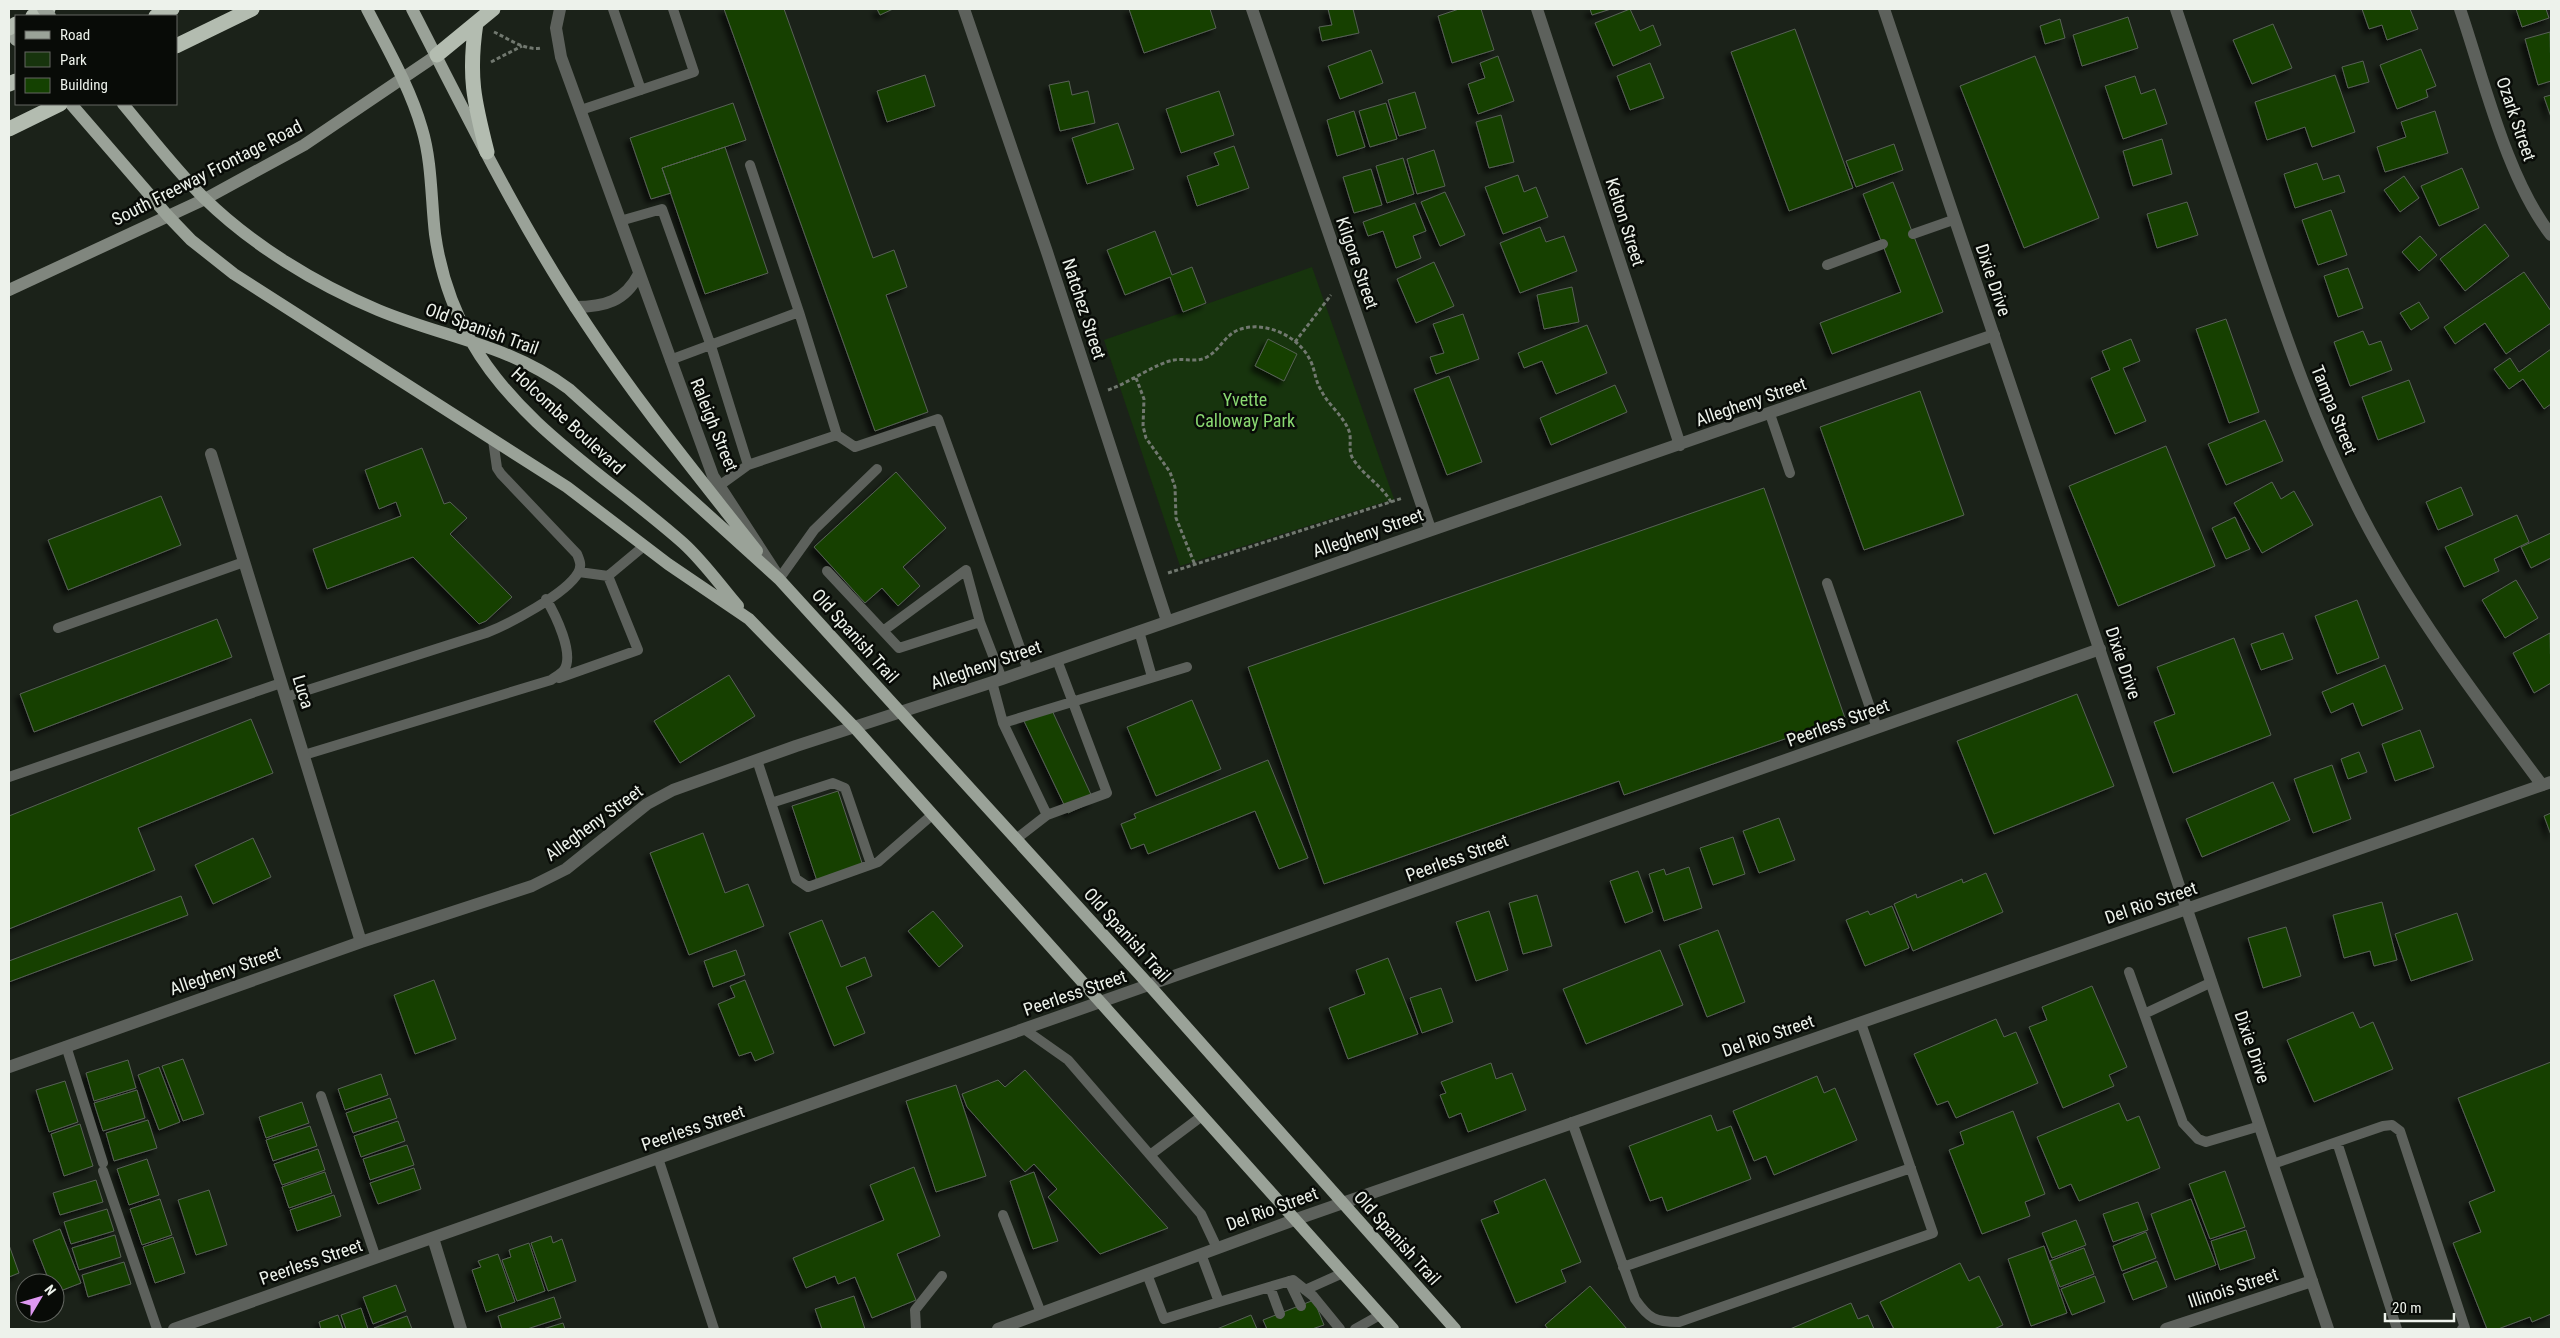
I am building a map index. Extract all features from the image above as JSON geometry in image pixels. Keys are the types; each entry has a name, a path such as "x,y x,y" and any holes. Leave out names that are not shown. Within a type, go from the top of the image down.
{"highway":[{"path":"35,15 48,9"},
{"path":"158,15 172,9"},
{"path":"178,45 252,9"},
{"path":"437,55 493,9"},
{"path":"476,23 471,80 473,96 487,152"},
{"path":"9,129 58,105"}],"main road":[{"name":"Holcombe Boulevard","path":"367,9 402,79 422,130 436,236 456,309 471,341 495,378 521,406 599,476 684,544 749,619"},
{"path":"412,9 522,220 575,307 648,411 780,579"},
{"name":"South Freeway Frontage Road","path":"9,290 205,199 304,146 437,55"},
{"path":"72,105 191,240 234,274 568,487 644,546 749,619 855,728 1393,1329"},
{"name":"Old Spanish Trail","path":"124,105 205,199 245,233 288,263 378,310 514,356 543,370 568,389 780,579 1150,986 1455,1329"}],"street":[{"name":"Raleigh Street","path":"560,9 556,28 561,57 713,476 780,579"},
{"name":"Natchez Street","path":"964,9 1094,394 1167,621"},
{"name":"Kilgore Street","path":"1252,9 1430,529"},
{"name":"Kelton Street","path":"1537,9 1680,446"},
{"name":"Dixie Drive","path":"1884,9 2328,1329"},
{"name":"Tampa Street","path":"2176,9 2280,320 2332,454 2362,515 2410,598 2467,685 2546,783"},
{"name":"Ozark Street","path":"2460,9 2509,157 2540,221 2551,235"},
{"path":"575,307 598,307 614,300 631,288 639,274"},
{"name":"Allegheny Street","path":"9,1066 361,942 532,886 566,869 647,804 674,790 757,760 1058,660 1430,529 1680,446 1994,335"},
{"name":"Luca","path":"211,454 361,942"},
{"name":"Peerless Street","path":"174,1329 2100,649"},
{"name":"Del Rio Street","path":"998,1329 1294,1220 2546,783"},
{"path":"433,1238 461,1329"},
{"name":"Illinois Street","path":"2166,1329 2312,1281"}],"lane":[{"path":"613,9 641,90"},
{"path":"581,110 694,72 673,9"},
{"path":"750,165 837,435 855,447 938,420 1028,670"},
{"path":"620,221 662,209 711,346 748,465"},
{"path":"1913,234 1954,220"},
{"path":"1827,265 1883,244"},
{"path":"670,360 798,312"},
{"path":"1770,414 1790,473"},
{"path":"719,486 748,465 837,435"},
{"path":"286,697 513,623 570,582 579,572 581,562 577,554 497,468 493,440"},
{"path":"780,579 814,530 877,469"},
{"path":"579,572 608,576 644,546"},
{"path":"58,628 244,562"},
{"path":"883,631 966,570 997,681 1003,723 1047,815"},
{"path":"827,571 899,648 980,622"},
{"path":"304,755 551,680 638,650 608,576"},
{"path":"1828,583 1877,728"},
{"path":"546,599 558,620 568,659 564,670 551,680"},
{"path":"1139,631 1152,677"},
{"path":"1016,839 1047,815 1107,793 1058,660"},
{"path":"1003,723 1187,667"},
{"path":"9,777 281,683"},
{"path":"757,760 796,880 808,887 878,862 932,815"},
{"path":"771,802 832,783 845,788 871,864"},
{"path":"2129,972 2183,1123 2192,1133 2206,1142 2260,1126"},
{"path":"2144,1014 2212,982"},
{"path":"1572,1122 1635,1299 1644,1313 1654,1320 1679,1322 1934,1233 1861,1022"},
{"path":"1024,1029 1068,1060 1201,1214 1217,1248"},
{"path":"66,1046 103,1167 157,1329"},
{"path":"321,1096 376,1258"},
{"path":"1150,1155 1202,1116"},
{"path":"2273,1164 2383,1126 2392,1125 2400,1131 2465,1328 2462,1329"},
{"path":"2337,1142 2397,1329"},
{"path":"658,1158 714,1329"},
{"path":"1623,1267 1911,1168"},
{"path":"1002,1215 1041,1313"},
{"path":"1200,1254 1219,1302"},
{"path":"1305,1290 1343,1273"},
{"path":"1147,1274 1164,1320 1293,1280 1305,1290 1340,1329"},
{"path":"916,1329 915,1310 942,1276"},
{"path":"1289,1281 1301,1306"},
{"path":"1270,1287 1280,1314"},
{"path":"1355,1329 1380,1315"}],"path":[{"path":"476,23 522,46 540,49 559,42"},
{"path":"486,64 522,46"},
{"path":"1296,342 1334,291 1346,286"},
{"path":"1094,394 1136,378 1174,360 1190,361 1207,357 1222,341 1238,330 1245,328 1271,328 1296,342 1310,359 1320,389 1349,431 1351,455 1358,466 1386,492 1391,502"},
{"path":"1136,378 1144,399 1143,426 1146,438 1173,479 1177,504 1176,518 1195,565"},
{"path":"1153,578 1418,493"}],"green space":[{"name":"Yvette Calloway Park","path":"1312,267 1394,499 1180,566 1104,340"}],"building":[{"path":"724,9 784,9 873,258 894,250 907,287 886,295 928,412 875,431"},
{"path":"877,9 893,9 880,15"},
{"path":"1129,9 1210,9 1216,28 1144,53"},
{"path":"1328,9 1353,9 1359,33 1322,41 1319,27 1332,25"},
{"path":"1459,9 1481,9 1494,50 1452,63 1438,16"},
{"path":"1590,9 1611,9 1592,15"},
{"path":"1630,9 1640,31 1653,25 1661,45 1613,66 1595,23"},
{"path":"2362,9 2410,9 2418,29 2387,40 2382,25 2369,29"},
{"path":"2516,9 2546,9 2549,18 2522,27"},
{"path":"2128,17 2138,48 2082,66 2073,35"},
{"path":"2060,19 2065,38 2045,44 2040,26"},
{"path":"2273,24 2292,68 2252,84 2233,40"},
{"path":"1795,29 1853,188 1789,211 1731,52"},
{"path":"2550,32 2551,81 2538,85 2525,39"},
{"path":"2421,49 2436,86 2426,90 2428,97 2397,109 2380,65"},
{"path":"1371,50 1383,83 1340,99 1328,66"},
{"path":"1498,56 1514,101 1478,114 1468,84 1485,78 1480,63"},
{"path":"2035,56 2099,218 2024,248 1960,86"},
{"path":"2363,61 2369,82 2348,88 2342,67"},
{"path":"1650,63 1664,98 1630,110 1617,76"},
{"path":"925,75 935,106 887,122 877,91"},
{"path":"2335,75 2355,132 2312,147 2305,127 2267,140 2255,102"},
{"path":"2135,76 2141,94 2155,89 2167,124 2123,139 2105,86"},
{"path":"1069,81 1072,95 1088,91 1095,123 1060,131 1049,85"},
{"path":"1219,91 1234,135 1181,153 1166,109"},
{"path":"1415,92 1426,128 1399,136 1388,100"},
{"path":"2551,95 2551,117 2544,97"},
{"path":"733,103 746,140 662,168 671,193 651,199 630,138"},
{"path":"1386,103 1397,139 1370,147 1359,111"},
{"path":"1354,111 1365,147 1337,156 1327,120"},
{"path":"2435,111 2448,153 2385,172 2377,147 2406,137 2401,122"},
{"path":"1501,115 1514,162 1489,168 1476,122"},
{"path":"1118,123 1134,169 1087,184 1072,138"},
{"path":"2162,139 2172,174 2133,186 2123,151"},
{"path":"1894,144 1903,170 1856,187 1846,161"},
{"path":"1234,146 1249,188 1197,206 1187,176 1219,165 1214,153"},
{"path":"725,147 768,273 705,294 662,168"},
{"path":"1434,150 1445,186 1417,194 1407,159"},
{"path":"1403,158 1414,194 1387,203 1376,166"},
{"path":"2317,163 2323,180 2339,175 2345,192 2295,208 2284,174"},
{"path":"2462,168 2479,208 2439,226 2421,186"},
{"path":"1371,169 1382,205 1354,213 1343,177"},
{"path":"1518,175 1524,192 1536,187 1548,217 1503,234 1485,187"},
{"path":"2404,176 2419,198 2400,212 2384,190"},
{"path":"1893,182 1943,312 1832,354 1820,323 1901,292 1863,194"},
{"path":"1445,192 1465,235 1440,246 1421,202"},
{"path":"2187,202 2198,235 2157,248 2147,214"},
{"path":"1415,203 1426,231 1413,236 1421,258 1396,268 1383,231 1368,236 1363,222"},
{"path":"2331,210 2347,255 2318,265 2302,220"},
{"path":"2485,224 2509,256 2465,291 2440,259"},
{"path":"1540,227 1546,242 1564,236 1577,271 1520,293 1500,243"},
{"path":"1155,231 1172,275 1192,267 1206,303 1183,312 1170,277 1125,295 1107,250"},
{"path":"2420,236 2437,255 2419,271 2402,252"},
{"path":"1434,262 1454,306 1416,323 1397,279"},
{"path":"2348,268 2363,308 2338,317 2324,276"},
{"path":"2524,272 2551,311 2551,323 2506,354 2485,323 2455,344 2444,327"},
{"path":"1572,287 1579,322 1544,329 1537,295"},
{"path":"2419,302 2429,318 2411,330 2400,313"},
{"path":"1463,314 1479,359 1436,374 1430,357 1444,353 1433,324"},
{"path":"2226,319 2259,412 2229,423 2196,329"},
{"path":"1587,325 1607,373 1556,394 1542,361 1524,368 1518,353"},
{"path":"2363,331 2369,345 2381,341 2392,370 2350,386 2334,342"},
{"path":"1268,339 1297,354 1284,381 1255,366"},
{"path":"2131,339 2140,361 2123,368 2146,421 2115,434 2091,378 2110,370 2102,351"},
{"path":"2551,349 2551,404 2544,409 2523,379 2509,389 2494,369 2510,358 2519,372"},
{"path":"1449,376 1482,462 1447,475 1414,389"},
{"path":"2409,380 2425,422 2378,440 2362,397"},
{"path":"1615,385 1627,412 1551,445 1540,418"},
{"path":"1920,391 1964,515 1864,550 1820,427"},
{"path":"2265,420 2283,461 2226,485 2208,444"},
{"path":"2166,446 2215,566 2118,606 2069,486"},
{"path":"422,448 444,504 450,502 467,518 450,534 512,597 486,621 479,624 413,557 327,589 313,549 401,516 396,502 379,509 365,470"},
{"path":"896,472 946,528 903,567 920,586 898,606 882,588 865,603 814,547"},
{"path":"2272,482 2281,499 2294,491 2313,525 2262,553 2234,503"},
{"path":"2461,487 2473,515 2438,530 2426,502"},
{"path":"1764,488 1845,718 1624,795 1619,781 1324,884 1248,667"},
{"path":"161,496 181,545 68,590 48,540"},
{"path":"2517,515 2529,542 2494,559 2499,571 2464,587 2445,547"},
{"path":"2235,517 2250,549 2226,559 2212,528"},
{"path":"2551,533 2551,558 2531,568 2521,547"},
{"path":"2516,580 2538,618 2505,638 2482,600"},
{"path":"2357,600 2379,658 2337,674 2315,616"},
{"path":"217,619 232,657 34,732 20,694"},
{"path":"2283,633 2293,659 2261,670 2251,644"},
{"path":"2550,633 2551,683 2534,693 2513,653"},
{"path":"2234,638 2271,735 2173,773 2154,722 2175,714 2157,667"},
{"path":"2385,665 2403,709 2362,726 2353,703 2331,713 2322,692"},
{"path":"729,675 755,716 680,763 654,721"},
{"path":"2077,694 2114,786 1994,834 1957,741"},
{"path":"1192,700 1221,769 1156,796 1127,727"},
{"path":"1050,706 1094,801 1068,813 1023,719"},
{"path":"251,719 273,773 138,828 155,870 9,929 9,816"},
{"path":"2420,730 2434,767 2395,781 2382,744"},
{"path":"2359,752 2367,772 2348,779 2341,759"},
{"path":"1268,760 1308,858 1279,869 1255,811 1148,854 1144,844 1131,849 1121,824 1136,818 1134,814"},
{"path":"2332,765 2351,819 2313,833 2294,779"},
{"path":"2273,782 2290,820 2202,857 2186,819"},
{"path":"838,791 863,866 817,881 792,806"},
{"path":"2551,813 2551,835 2544,816"},
{"path":"1779,818 1795,860 1759,873 1743,831"},
{"path":"703,833 725,893 748,884 764,926 689,955 650,853"},
{"path":"1733,837 1745,874 1713,885 1700,848"},
{"path":"253,838 271,877 213,904 195,865"},
{"path":"1689,867 1702,908 1664,921 1649,874 1664,869 1666,875"},
{"path":"1638,871 1653,912 1625,923 1610,881"},
{"path":"1986,873 2003,912 1913,951 1894,904 1916,894 1917,898 1962,879 1963,883"},
{"path":"1537,895 1552,946 1523,954 1509,903"},
{"path":"181,896 188,915 9,982 9,961"},
{"path":"2382,902 2397,960 2374,966 2370,951 2344,958 2333,915"},
{"path":"1892,906 1909,948 1865,966 1846,920 1868,911 1870,915"},
{"path":"933,911 963,946 939,967 908,931"},
{"path":"1489,911 1508,970 1476,981 1456,922"},
{"path":"2457,913 2473,960 2411,981 2395,934"},
{"path":"822,920 841,967 865,957 872,976 846,987 865,1033 834,1046 789,933"},
{"path":"2286,927 2301,976 2263,988 2248,938"},
{"path":"1718,930 1745,1002 1707,1017 1679,945"},
{"path":"736,950 745,975 713,987 704,961"},
{"path":"1660,950 1683,1005 1586,1044 1563,989"},
{"path":"1388,958 1418,1034 1348,1059 1329,1008 1365,994 1356,970"},
{"path":"434,980 456,1039 415,1054 394,995"},
{"path":"745,980 774,1053 755,1061 751,1052 739,1056 718,1004 735,997 730,986"},
{"path":"2092,986 2127,1067 2109,1075 2114,1086 2063,1108 2029,1027 2047,1020 2042,1007"},
{"path":"1441,988 1453,1022 1422,1033 1410,998"},
{"path":"2353,1012 2360,1028 2373,1022 2393,1069 2314,1102 2287,1040"},
{"path":"1996,1019 2004,1037 2016,1032 2038,1083 1956,1118 1948,1101 1937,1105 1914,1054"},
{"path":"183,1059 204,1114 183,1121 162,1066"},
{"path":"128,1060 136,1088 94,1101 86,1073"},
{"path":"2551,1062 2551,1314 2532,1322 2530,1317 2498,1329 2487,1329 2453,1243 2481,1232 2469,1202 2495,1191 2458,1098"},
{"path":"1491,1063 1496,1079 1512,1073 1526,1110 1468,1132 1461,1113 1449,1118 1440,1095 1446,1093 1441,1082"},
{"path":"159,1067 180,1122 159,1130 138,1075"},
{"path":"1025,1070 1168,1228 1100,1254 1048,1197 1057,1189 1034,1164 1025,1172 967,1107 962,1094 998,1080 1005,1087"},
{"path":"381,1074 388,1095 345,1110 338,1089"},
{"path":"1817,1076 1824,1093 1835,1088 1857,1140 1774,1175 1766,1156 1754,1161 1733,1111"},
{"path":"65,1081 78,1122 49,1132 36,1090"},
{"path":"956,1085 986,1176 936,1192 906,1101"},
{"path":"137,1090 145,1118 103,1131 94,1103"},
{"path":"390,1098 397,1118 353,1133 346,1113"},
{"path":"302,1102 309,1123 266,1138 259,1117"},
{"path":"2119,1103 2127,1121 2139,1116 2160,1168 2079,1201 2071,1184 2059,1189 2037,1137"},
{"path":"2013,1111 2045,1194 2025,1202 2030,1216 1982,1234 1949,1150 1964,1144 1960,1132"},
{"path":"1711,1115 1717,1131 1731,1126 1751,1179 1667,1211 1662,1197 1650,1201 1629,1146"},
{"path":"148,1120 157,1148 114,1161 106,1133"},
{"path":"398,1121 405,1141 361,1157 354,1136"},
{"path":"80,1124 93,1166 64,1176 51,1134"},
{"path":"310,1126 317,1146 273,1161 266,1140"},
{"path":"407,1145 414,1165 370,1180 363,1159"},
{"path":"318,1149 325,1170 282,1185 274,1164"},
{"path":"147,1159 159,1195 129,1205 117,1169"},
{"path":"914,1167 940,1236 897,1254 916,1300 872,1318 855,1277 838,1284 835,1276 806,1288 793,1258 884,1220 870,1185"},
{"path":"414,1168 421,1189 378,1204 370,1183"},
{"path":"2225,1171 2245,1227 2210,1239 2189,1184"},
{"path":"325,1172 332,1193 289,1208 282,1187"},
{"path":"1034,1172 1058,1241 1033,1249 1010,1181"},
{"path":"1545,1179 1581,1262 1561,1270 1566,1282 1516,1303 1481,1220 1499,1213 1494,1201"},
{"path":"96,1180 103,1202 60,1215 53,1193"},
{"path":"209,1190 227,1245 196,1255 178,1200"},
{"path":"334,1195 341,1216 297,1231 290,1210"},
{"path":"160,1199 172,1235 142,1245 130,1209"},
{"path":"2191,1199 2216,1265 2175,1280 2151,1214"},
{"path":"2138,1202 2148,1230 2113,1242 2103,1214"},
{"path":"107,1209 114,1231 71,1244 64,1222"},
{"path":"2076,1220 2086,1245 2052,1258 2042,1233"},
{"path":"60,1229 81,1283 65,1289 65,1273 46,1273 33,1240"},
{"path":"2246,1230 2255,1258 2220,1270 2211,1241"},
{"path":"2146,1232 2156,1258 2122,1271 2113,1246"},
{"path":"115,1235 121,1257 79,1270 72,1248"},
{"path":"551,1236 553,1243 562,1239 576,1281 548,1291 531,1243"},
{"path":"173,1237 185,1273 155,1283 143,1247"},
{"path":"529,1243 545,1291 517,1301 502,1260 511,1257 509,1250"},
{"path":"9,1245 19,1273 9,1277"},
{"path":"2044,1246 2067,1313 2031,1326 2008,1259"},
{"path":"2084,1248 2094,1274 2060,1287 2050,1261"},
{"path":"498,1254 515,1302 486,1312 472,1270 481,1267 478,1261"},
{"path":"2157,1261 2167,1287 2133,1300 2123,1274"},
{"path":"124,1262 131,1284 88,1297 82,1275"},
{"path":"1960,1263 1969,1281 1979,1276 2003,1325 1994,1329 1894,1329 1880,1302"},
{"path":"2095,1276 2105,1302 2072,1315 2061,1289"},
{"path":"396,1285 406,1311 373,1324 363,1297"},
{"path":"1590,1286 1627,1329 1548,1329 1545,1325"},
{"path":"854,1296 865,1329 822,1329 815,1309"},
{"path":"554,1297 561,1318 527,1329 502,1329 498,1316"},
{"path":"1314,1300 1324,1325 1312,1329 1267,1329 1263,1320"},
{"path":"1851,1303 1858,1319 1868,1315 1874,1329 1790,1329"},
{"path":"361,1308 368,1329 346,1329 341,1315"},
{"path":"338,1315 343,1329 321,1329 319,1322"},
{"path":"1251,1315 1257,1329 1217,1329"},
{"path":"407,1316 412,1329 374,1328"},
{"path":"563,1323 565,1329 543,1329"}]}
